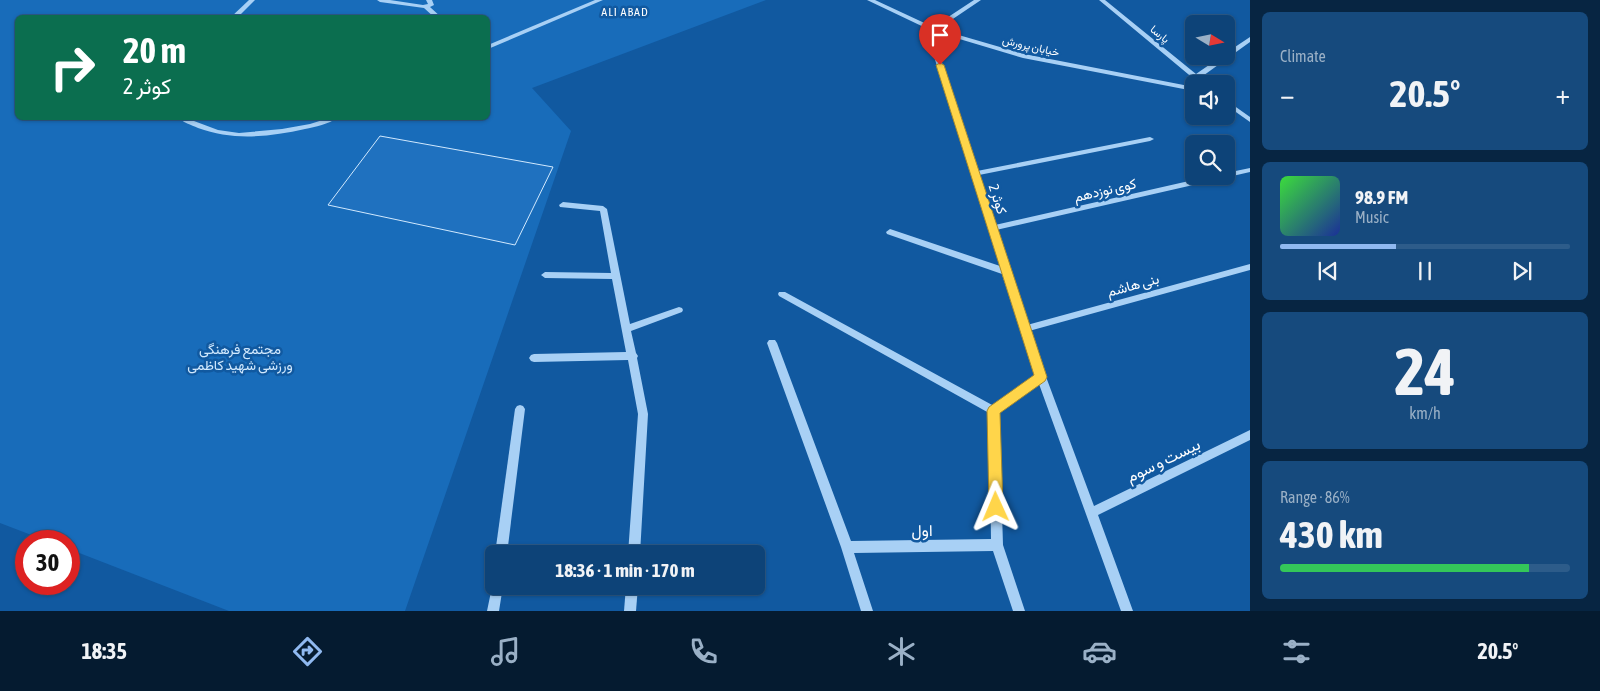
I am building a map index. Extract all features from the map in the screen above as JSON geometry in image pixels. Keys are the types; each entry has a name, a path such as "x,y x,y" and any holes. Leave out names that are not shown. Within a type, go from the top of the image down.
{"street":[{"path":"236,15 252,0"},
{"path":"380,0 426,7 435,15"},
{"path":"426,7 430,5 429,0"},
{"path":"490,46 600,0"},
{"name":"خیابان پرورش","path":"870,0 932,29 1023,56 1185,87"},
{"path":"932,29 978,0"},
{"name":"پارسا","path":"1102,0 1195,75"},
{"name":"کوثر 2","path":"932,29 934,47 1024,329 1127,611"},
{"path":"1235,50 1250,39"},
{"path":"1200,75 1214,65"},
{"path":"1235,109 1250,120"},
{"path":"186,120 228,134 277,132 330,120"},
{"path":"974,174 1150,139"},
{"name":"کوی نوزدهم","path":"1235,173 1250,170"},
{"name":"کوی نوزدهم","path":"992,228 1185,185"},
{"path":"563,205 603,209 643,414 635,545"},
{"path":"890,232 1007,272"},
{"name":"بنی هاشم","path":"1024,329 1250,267"},
{"path":"546,275 617,276"},
{"path":"782,294 994,411"},
{"path":"627,329 679,310"},
{"path":"772,343 847,547 867,611"},
{"path":"534,358 632,356"},
{"path":"994,411 1041,377"},
{"path":"502,545 520,409"},
{"path":"994,411 997,545 1019,611"},
{"name":"بیست و سوم","path":"1091,513 1250,436"},
{"name":"اول","path":"847,547 997,545"},
{"path":"493,611 496,595"},
{"path":"630,611 631,595"}],"green space":[{"name":"مجتمع فرهنگی ورزشی شهید کاظمی","path":"0,0 766,0 532,88 571,131 405,611 229,611 80,553 80,530 18,530 0,523"}],"building":[{"path":"380,136 553,167 515,245 328,205"}],"district":[{"name":"ALI ABAD","path":"625,12"}],"route":[{"path":"940,65 1041,377 994,411 996,507"}]}
